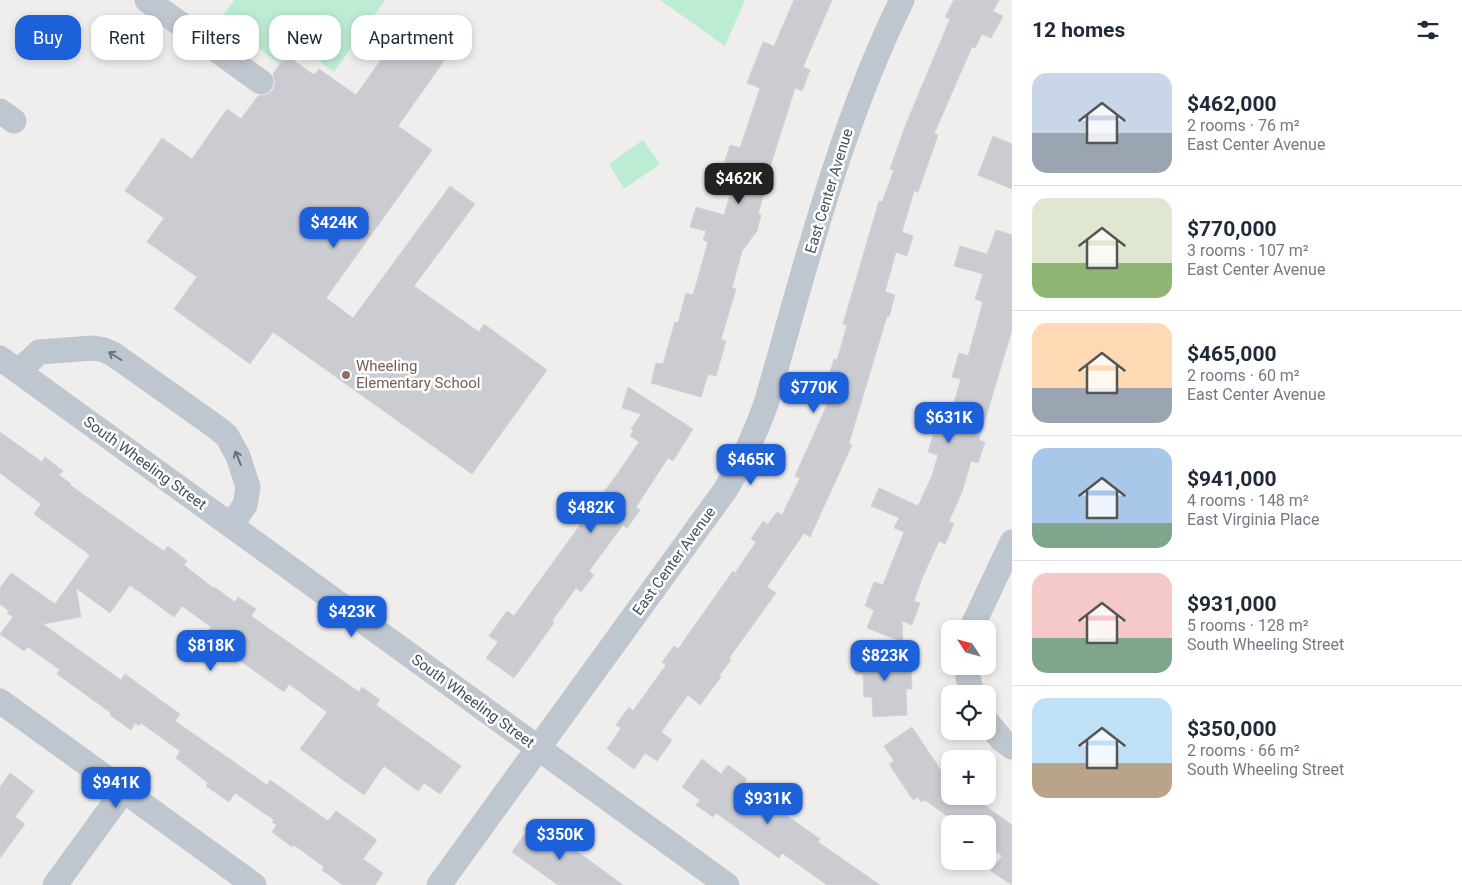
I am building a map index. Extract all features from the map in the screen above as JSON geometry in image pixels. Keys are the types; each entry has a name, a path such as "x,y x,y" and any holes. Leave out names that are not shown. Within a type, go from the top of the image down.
{"street":[{"path":"147,0 261,82"},
{"name":"East Center Avenue","path":"439,885 726,489 742,462 756,434 766,404 844,140 868,77 902,0"},
{"path":"10,364 39,352 93,348 104,350 113,354 227,436 238,456 248,487 245,505 231,526"},
{"name":"South Wheeling Street","path":"10,364 727,885"},
{"path":"975,620 1012,542"},
{"path":"0,701 254,885"},
{"path":"996,733 1012,747"},
{"path":"55,885 124,790"}],"green space":[{"path":"234,0 385,0 374,15 351,15 351,48 334,72 318,60 341,60 341,15 269,15 269,56 259,49 259,15 223,15"},
{"path":"660,0 745,0 725,46"},
{"path":"275,60 283,60 280,64"},
{"path":"643,140 660,164 624,189 609,164"}],"building":[{"path":"794,0 832,0 803,67 810,70 802,91 795,88 762,193 764,193 758,214 761,215 757,231 742,251 732,288 736,289 721,339 726,341 716,376 708,374 701,397 651,383 656,363 663,364 675,322 678,323 686,293 693,295 708,242 703,240 706,231 690,227 696,207 724,215 738,168 724,164 730,145 740,148 760,88 747,83 763,42 774,46"},
{"path":"954,0 999,0 993,11 1003,16 991,38 982,34 975,48 972,47 934,134 938,135 918,192 914,191 902,232 913,236 907,256 896,252 885,292 895,295 849,443 852,445 810,537 804,533 767,587 776,593 729,658 731,660 719,676 721,677 700,705 688,695 661,732 672,740 657,761 645,753 634,769 607,749 621,728 616,725 629,707 633,711 666,665 662,662 674,646 678,649 733,571 735,573 756,542 751,539 763,521 768,524 777,512 782,515 800,478 795,476 827,405 821,403 834,359 837,360 847,325 843,324 879,201 882,202 894,170 890,169 906,124 950,19 945,17"},
{"path":"283,60 293,60 314,75 319,69 356,95 381,60 445,60 398,126 432,150 326,298 353,318 450,186 475,204 414,286 479,332 484,324 547,370 472,474 273,332 250,364 174,309 197,277 147,242 164,218 125,191 162,138 192,159 227,109 241,119 258,96 266,95 273,90 275,83 273,74"},
{"path":"993,136 1012,144 1012,189 978,175"},
{"path":"996,230 1012,235 1012,330 979,440 985,442 978,463 971,461 962,492 949,521 954,524 945,544 939,541 923,576 914,601 920,603 912,625 902,621 903,642 867,628 874,610 865,606 874,582 883,585 904,532 894,528 899,518 871,506 879,488 918,506 932,476 938,455 928,452 935,429 945,432 961,379 952,377 959,353 968,356 983,302 975,299 983,274 954,266 960,246 987,254"},
{"path":"628,387 693,429 673,461 668,458 636,507 640,510 627,528 623,525 589,571 594,575 581,592 576,588 552,621 554,623 514,678 486,658 498,642 489,636 507,611 514,616 639,442 630,436 633,431 631,429 641,414 622,408"},
{"path":"0,432 42,462 45,457 63,471 59,475 70,485 164,551 168,546 187,561 184,565 213,588 235,602 238,597 256,609 251,616 359,692 362,687 380,700 376,705 461,766 440,794 424,783 418,791 384,766 364,795 300,749 327,712 289,684 284,692 239,660 241,657 206,633 211,627 182,606 174,617 130,585 110,613 76,588 81,617 43,624 121,680 125,674 180,714 175,721 267,785 270,780 328,821 336,811 377,840 363,859 383,873 375,885 343,885 322,870 324,867 272,832 277,825 272,822 274,820 235,793 229,802 206,786 208,783 176,758 180,751 141,723 139,726 135,723 131,730 57,674 60,670 28,647 24,651 0,634 13,617 0,604 0,588 11,573 55,604 90,555 34,514 41,504 0,473"},
{"path":"904,652 904,668 911,667 912,689 906,689 907,715 873,717 872,697 864,697 863,674 855,674 854,655"},
{"path":"912,727 941,770 941,805 984,805 1012,825 1012,885 991,871 996,870 996,864 1002,856 996,851 996,815 946,815 925,800 921,802 918,797 913,800 889,764 894,761 884,746"},
{"path":"702,759 721,774 728,765 747,779 743,785 820,839 818,842 880,885 827,885 782,853 779,858 716,813 713,817 696,805 700,800 682,787"},
{"path":"10,773 34,791 15,817 25,824 0,858 0,787"},
{"path":"532,824 554,840 556,836 623,885 558,885 512,852"}],"place":[{"name":"Wheeling Elementary School","path":"346,375"}]}
